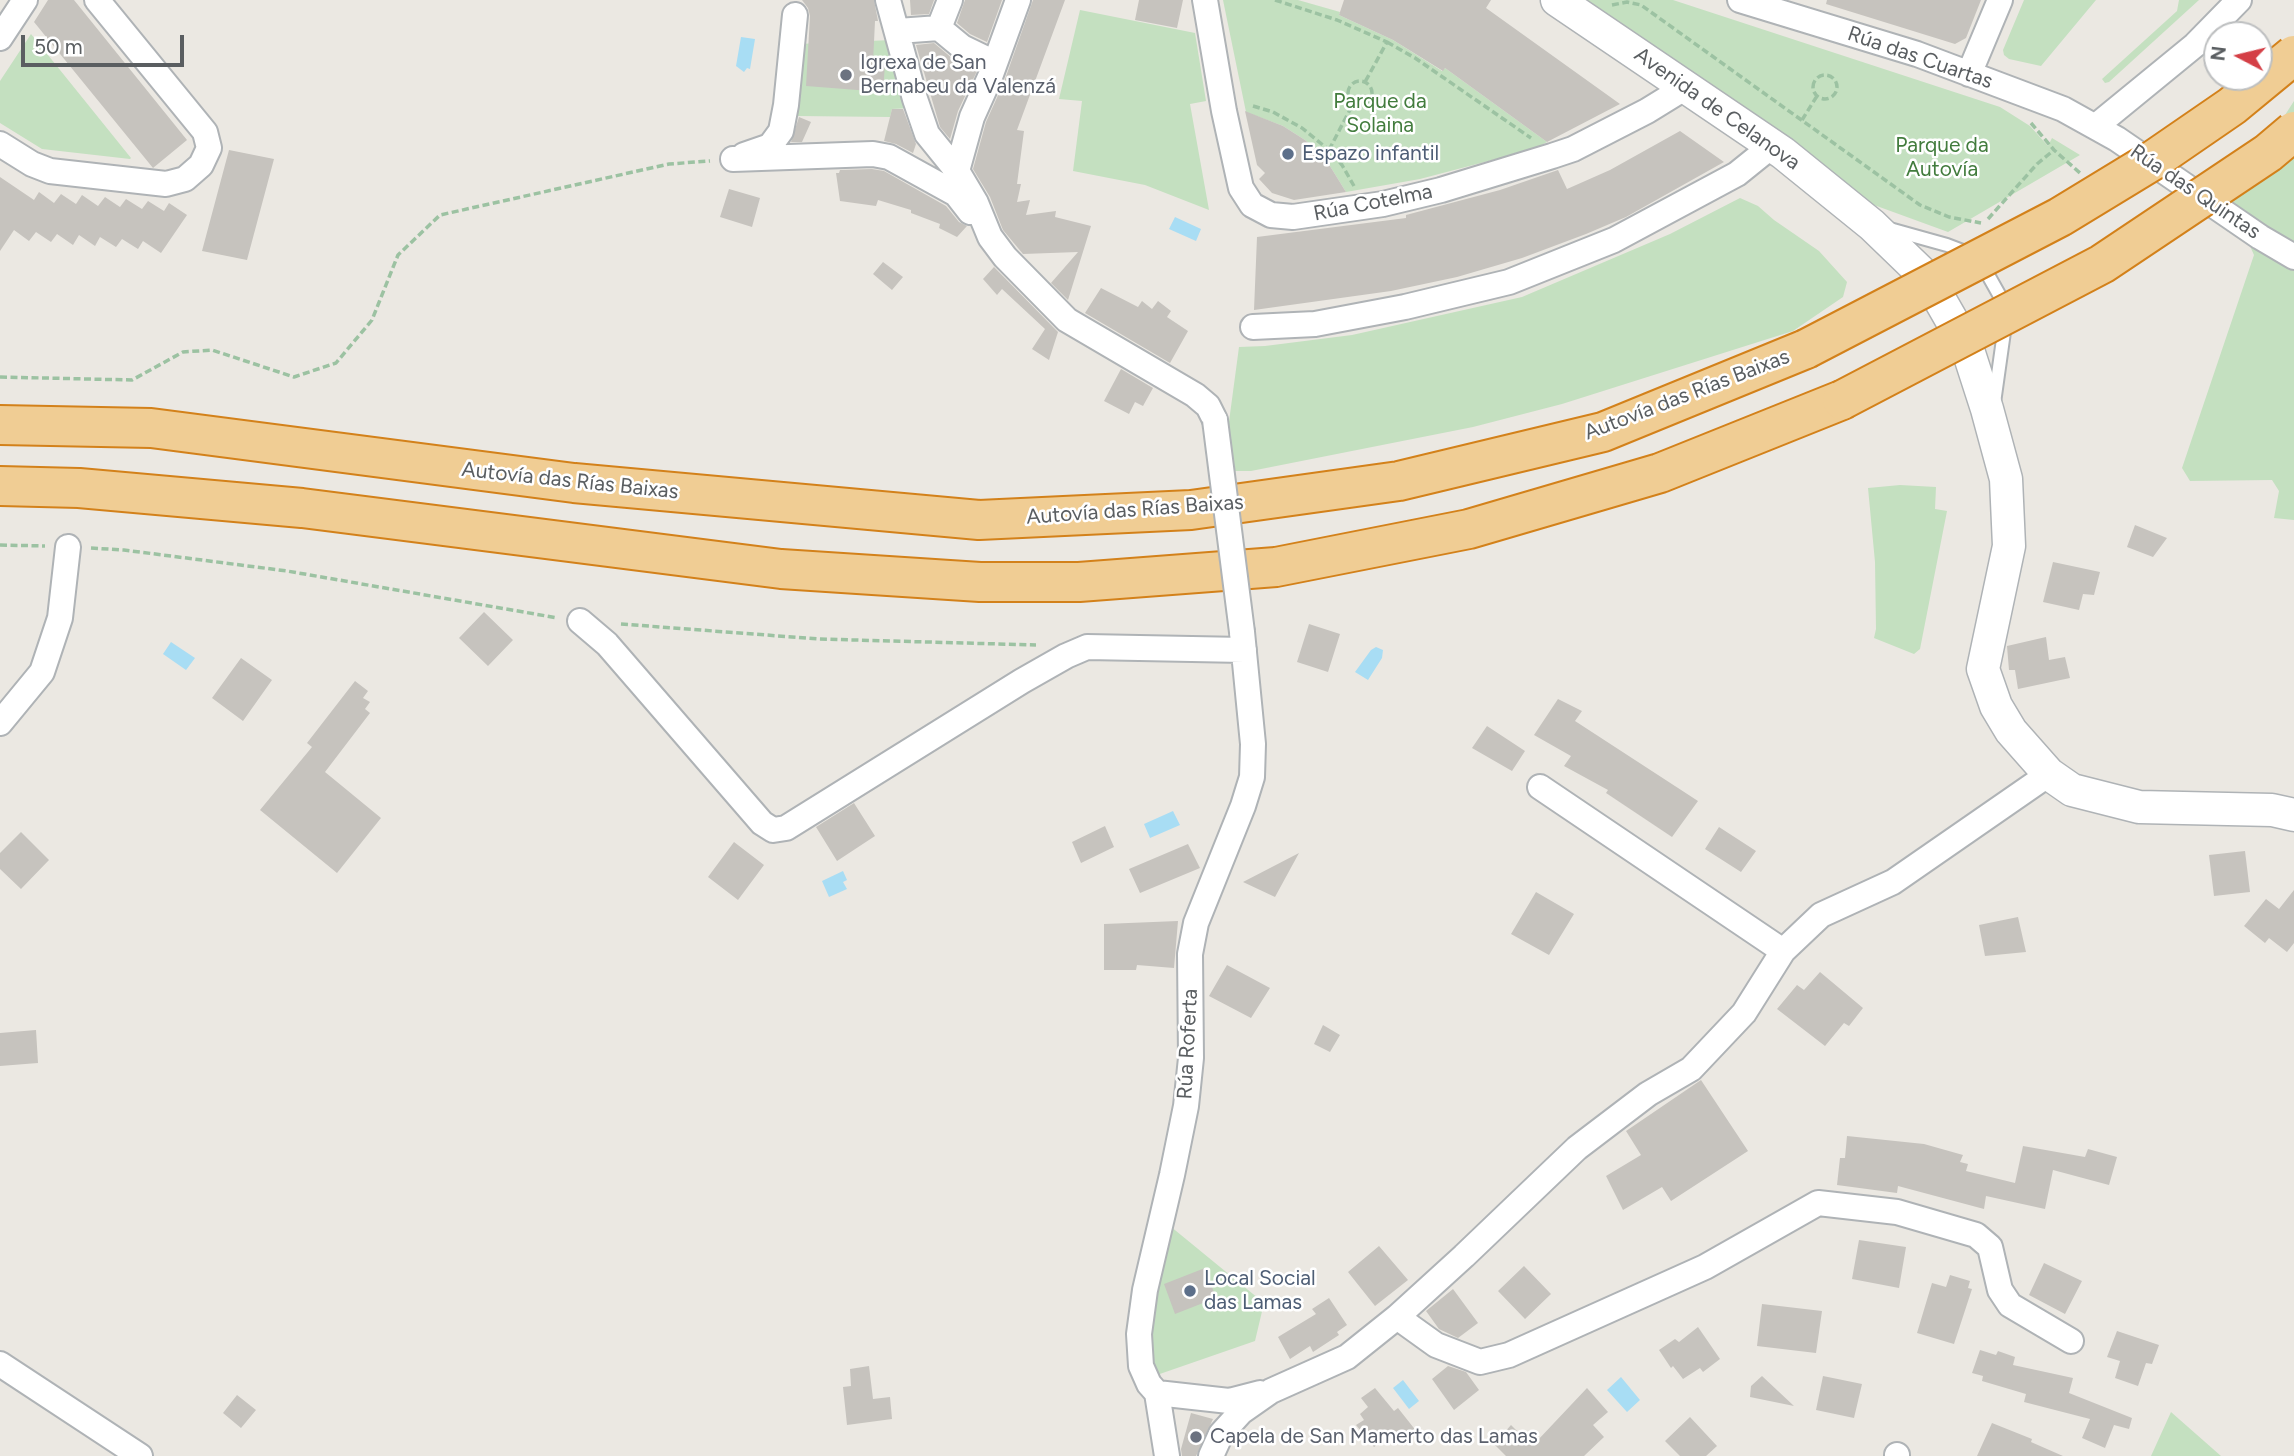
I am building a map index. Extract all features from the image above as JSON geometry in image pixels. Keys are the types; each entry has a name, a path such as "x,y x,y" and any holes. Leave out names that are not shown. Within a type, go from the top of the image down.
{"highway":[{"name":"Autovía das Rías Baixas","path":"0,425 151,428 574,483 979,520 1191,510 1399,481 1603,432 1806,349 2060,217 2152,161 2232,106 2294,55"},
{"path":"0,485 79,488 302,508 781,569 980,582 1079,582 1276,567 1469,529 1660,473 1842,400 2102,264 2268,153 2294,131"}],"street":[{"path":"0,38 25,0"},
{"path":"0,144 32,164 50,171 166,184 185,179 201,165 209,148 205,132 97,0"},
{"path":"888,0 927,134 957,171 976,203 990,237"},
{"path":"939,28 950,0"},
{"path":"957,171 972,117 1018,0"},
{"name":"Rúa Cotelma","path":"1205,0 1224,111 1241,188 1252,205 1271,215 1293,217 1383,204 1441,190 1552,156 1573,149 1647,111 1686,87"},
{"name":"Rúa das Cuartas","path":"1740,0 1917,54 2063,109 2096,126"},
{"path":"1969,74 2000,0"},
{"path":"2096,126 2195,45 2239,0"},
{"name":"Avenida de Celanova","path":"1567,7 1773,145 1872,225 1928,278 1967,347 2006,479 2009,546 1983,669 1996,706 2011,731 2049,774 2072,790 2139,807 2272,810 2294,815"},
{"path":"733,159 770,146 781,131 795,15"},
{"path":"898,31 939,28 962,47 995,63"},
{"name":"Rúa das Quintas","path":"2096,126 2294,257"},
{"path":"1253,327 1315,324 1405,307 1509,282 1614,240 1737,174 1773,145"},
{"path":"733,159 873,154 889,157 956,194 990,237"},
{"name":"Rúa Roferta","path":"990,237 1005,257 1066,320 1195,395 1208,406 1215,420 1243,641 1253,744 1252,777 1196,923 1190,954 1191,1058 1186,1106 1145,1290 1139,1334 1140,1366 1157,1393 1167,1456"},
{"path":"0,723 42,672 60,618 68,547"},
{"path":"580,621 607,643 762,823 773,830 786,828 1022,681 1087,647 1243,641"},
{"path":"1157,1393 1230,1401 1271,1391 1348,1357 1464,1256 1577,1148 1648,1094 1691,1069 1744,1013 1783,951 1821,915 1893,882 2049,774"},
{"path":"1539,787 1783,951"},
{"path":"1397,1317 1436,1345 1480,1362 1509,1355 1704,1267 1818,1203 1897,1212 1976,1235 1990,1247 2000,1290 2010,1305 2071,1341"},
{"path":"0,1364 140,1456"},
{"path":"1211,1456 1221,1434 1241,1412 1271,1391"}],"lane":[{"path":"1872,225 1947,245 1968,253 1983,266 2000,298 2005,325 1992,425"}],"path":[{"path":"1275,0 1337,20 1387,42 1497,114 1552,156"},
{"path":"1567,7 1635,2 1920,205 1949,217 1986,224 2037,164 2054,150"},
{"path":"1365,82 1387,42"},
{"path":"1822,76 1833,78 1837,85 1834,96 1827,99 1817,96 1813,88 1816,80 1822,76"},
{"path":"1357,81 1365,82 1373,91 1371,99 1365,105 1353,104 1348,93 1350,86 1357,81"},
{"path":"1802,120 1817,96"},
{"path":"1329,150 1353,104"},
{"path":"1253,106 1273,112 1302,128 1329,150 1342,165 1354,186"},
{"path":"0,377 132,380 183,352 212,350 294,377 336,363 372,320 398,255 440,215 669,164 733,159"},
{"path":"0,545 124,550 287,572 580,621 819,639 1087,647"}],"green space":[{"name":"Parque da Solaina","path":"1223,0 1298,0 1340,12 1339,15 1393,40 1442,71 1445,68 1547,142 1534,149 1420,179 1346,192 1325,158 1305,140 1283,126 1246,112"},
{"name":"Parque da Autovía","path":"1580,0 1673,0 2000,107 2030,126 2048,146 2052,138 2080,155 1948,232 1874,205"},
{"path":"2024,0 2096,0 2041,66 2009,59 2004,55 2003,50"},
{"path":"2179,0 2199,0 2105,83 2102,79 2177,11"},
{"path":"1080,10 1195,33 1206,101 1190,104 1209,210 1145,185 1073,171 1082,101 1059,99"},
{"path":"31,34 130,159 42,149 0,123 0,81"},
{"path":"892,40 911,108 892,109 890,117 797,116 794,108 798,44"},
{"path":"2294,101 2294,520 2274,518 2279,491 2272,480 2190,481 2182,468 2254,255 2230,201"},
{"path":"1740,198 1758,206 1819,251 1847,282 1843,297 1793,331 1562,404 1473,427 1251,471 1234,471 1228,429 1239,347 1352,335 1522,297 1670,234"},
{"path":"1900,485 1936,487 1935,509 1947,511 1920,649 1914,654 1874,638 1875,562 1868,488"},
{"path":"1170,1226 1264,1303 1255,1341 1154,1376 1150,1338 1155,1283"},
{"path":"2171,1412 2221,1456 2151,1456"}],"water":[{"path":"741,37 755,39 750,69 747,68 744,72 736,66"},
{"path":"1175,217 1201,229 1196,241 1169,229"},
{"path":"171,642 195,658 186,670 163,654"},
{"path":"1376,647 1383,650 1382,658 1368,680 1355,672"},
{"path":"1173,811 1180,825 1150,838 1144,824"},
{"path":"843,871 847,880 843,882 847,889 829,897 822,881"},
{"path":"1621,1377 1640,1400 1627,1412 1607,1390"},
{"path":"1403,1380 1419,1401 1409,1409 1393,1388"}],"building":[{"path":"48,0 74,0 187,140 153,168 34,22"},
{"path":"802,0 874,0 878,21 875,21 873,63 885,64 883,92 806,86 810,16"},
{"path":"910,0 934,0 929,14 911,15"},
{"path":"965,0 1002,0 987,42 970,34 957,23"},
{"path":"1033,0 1065,0 1017,130 1024,131 1017,184 1021,184 1017,202 1030,200 1026,215 1056,211 1055,217 1091,226 1068,300 1051,283 1078,252 1023,254 1003,230 990,197 973,169 986,122 1004,82"},
{"path":"1139,0 1183,0 1177,28 1135,20"},
{"path":"1344,0 1491,0 1486,8 1620,104 1547,142 1445,68 1443,71 1393,40 1339,15"},
{"path":"1827,0 1981,0 1966,38 1955,44 1826,4"},
{"path":"934,43 953,59 977,71 958,111 950,139 940,127 916,45"},
{"path":"892,109 903,109 916,144 913,153 884,141"},
{"name":"Espazo infantil","path":"1245,111 1283,126 1305,140 1325,158 1346,192 1294,200 1272,193 1259,179 1265,173 1257,165"},
{"path":"799,117 811,122 802,142 791,142"},
{"path":"1680,131 1724,162 1626,217 1586,234 1522,258 1457,277 1391,291 1254,310 1257,237 1406,218 1406,215 1500,190 1558,170 1567,189 1610,170"},
{"path":"229,150 274,159 247,260 202,251"},
{"path":"840,170 884,171 946,206 959,222 967,226 957,237 939,228 940,224 911,213 911,210 878,200 876,206 840,201 836,173"},
{"path":"0,177 34,200 39,192 54,203 61,194 76,204 82,195 98,206 105,197 120,207 126,199 142,209 148,201 164,211 169,203 187,215 161,253 143,241 138,249 122,239 116,247 100,237 95,246 79,235 73,245 57,234 51,242 36,232 29,241 14,230 0,251"},
{"path":"729,189 760,198 752,227 720,217"},
{"path":"883,262 903,277 892,290 873,274"},
{"path":"994,267 1058,332 1049,360 1032,349 1045,329 1002,289 997,295 983,279"},
{"path":"1101,288 1138,307 1142,301 1152,309 1158,301 1171,311 1167,317 1188,331 1170,363 1085,313"},
{"path":"1121,369 1153,388 1143,406 1135,402 1129,414 1104,401"},
{"path":"2135,525 2167,538 2153,557 2127,547"},
{"path":"2053,562 2100,572 2094,595 2083,594 2079,610 2043,602"},
{"path":"484,612 513,640 488,666 459,638"},
{"path":"1309,624 1340,634 1328,672 1297,662"},
{"path":"2046,637 2049,660 2065,657 2070,678 2018,689 2015,670 2009,670 2007,646"},
{"path":"241,658 272,680 243,721 212,698"},
{"path":"355,681 368,691 363,698 370,702 365,709 370,713 325,772 381,818 337,873 260,810 312,747 307,743"},
{"path":"1558,699 1582,711 1575,721 1698,801 1672,837 1606,793 1608,790 1564,766 1571,756 1534,735"},
{"path":"1487,726 1525,751 1512,771 1472,748"},
{"path":"854,803 875,836 837,861 816,827"},
{"path":"1105,826 1114,847 1081,863 1072,842"},
{"path":"1719,827 1756,851 1741,872 1705,849"},
{"path":"21,832 49,860 21,889 0,869 0,853"},
{"path":"734,842 764,865 738,900 708,877"},
{"path":"1188,844 1200,868 1140,893 1129,869"},
{"path":"2245,851 2250,892 2214,896 2209,855"},
{"path":"1299,853 1275,897 1243,882"},
{"path":"2294,890 2294,943 2287,952 2269,938 2265,943 2244,926 2266,899 2279,909"},
{"path":"1536,892 1574,914 1549,955 1511,934"},
{"path":"2018,917 2026,952 1985,956 1979,925"},
{"path":"1178,921 1174,968 1137,965 1136,970 1104,970 1104,924"},
{"path":"1227,965 1270,988 1251,1018 1209,996"},
{"path":"1820,972 1863,1008 1849,1026 1844,1023 1825,1046 1777,1009 1797,985 1804,990"},
{"path":"1323,1025 1340,1035 1330,1052 1314,1044"},
{"path":"36,1030 38,1063 0,1066 0,1033"},
{"path":"1701,1080 1748,1151 1671,1201 1662,1187 1623,1210 1606,1176 1641,1155 1626,1131"},
{"path":"1847,1136 1924,1144 1963,1155 1960,1162 1968,1164 1966,1171 2015,1183 2023,1146 2085,1157 2088,1149 2117,1157 2109,1185 2053,1170 2045,1209 1986,1196 1984,1209 1898,1186 1897,1193 1837,1185 1840,1158 1845,1158"},
{"path":"1859,1240 1906,1247 1899,1288 1852,1279"},
{"path":"1379,1246 1408,1280 1375,1306 1348,1272"},
{"path":"2044,1263 2082,1281 2065,1314 2029,1295"},
{"path":"1524,1266 1551,1294 1525,1319 1498,1291"},
{"name":"Local Social das Lamas","path":"1205,1268 1216,1298 1175,1314 1164,1284"},
{"path":"1950,1275 1970,1281 1968,1288 1972,1289 1954,1344 1917,1333 1932,1283 1946,1287"},
{"path":"1453,1289 1478,1323 1458,1338 1439,1329 1426,1311"},
{"path":"1329,1298 1347,1325 1337,1332 1339,1335 1313,1352 1310,1346 1290,1359 1278,1337 1316,1314 1312,1309"},
{"path":"1762,1304 1822,1311 1816,1353 1757,1346"},
{"path":"1698,1327 1720,1359 1703,1372 1700,1368 1683,1379 1673,1366 1671,1368 1659,1350 1675,1339 1679,1342"},
{"path":"2117,1331 2159,1345 2152,1364 2146,1363 2138,1386 2115,1378 2120,1361 2107,1357"},
{"path":"1980,1350 1996,1355 1998,1351 2015,1357 2013,1365 2073,1378 2069,1393 2132,1418 2129,1429 2114,1425 2105,1448 2082,1438 2090,1419 2024,1402 2026,1394 1982,1381 1983,1376 1972,1373"},
{"path":"869,1366 873,1399 890,1397 892,1419 847,1425 843,1387 851,1386 850,1369"},
{"path":"1448,1366 1466,1372 1479,1390 1454,1410 1432,1379"},
{"path":"1762,1376 1794,1406 1750,1397 1751,1386"},
{"path":"1823,1376 1862,1384 1854,1418 1816,1410"},
{"path":"1375,1388 1394,1411 1398,1408 1417,1432 1402,1446 1394,1435 1374,1447 1356,1425 1364,1420 1360,1414 1368,1407 1361,1398"},
{"path":"1587,1388 1608,1412 1593,1425 1604,1437 1584,1456 1506,1456 1494,1444 1511,1425 1527,1441 1533,1436 1537,1441"},
{"path":"237,1395 256,1410 241,1428 223,1413"},
{"name":"Capela de San Mamerto das Lamas","path":"1191,1413 1213,1419 1196,1456 1182,1456 1181,1449"},
{"path":"1690,1417 1717,1446 1706,1456 1680,1456 1665,1441"},
{"path":"1992,1423 2032,1439 2031,1442 2063,1456 1977,1456"}],"place":[{"name":"Igrexa de San Bernabeu da Valenzá","path":"846,75"},
{"name":"Espazo infantil","path":"1288,154"},
{"name":"Local Social das Lamas","path":"1190,1291"},
{"name":"Capela de San Mamerto das Lamas","path":"1196,1437"}]}
